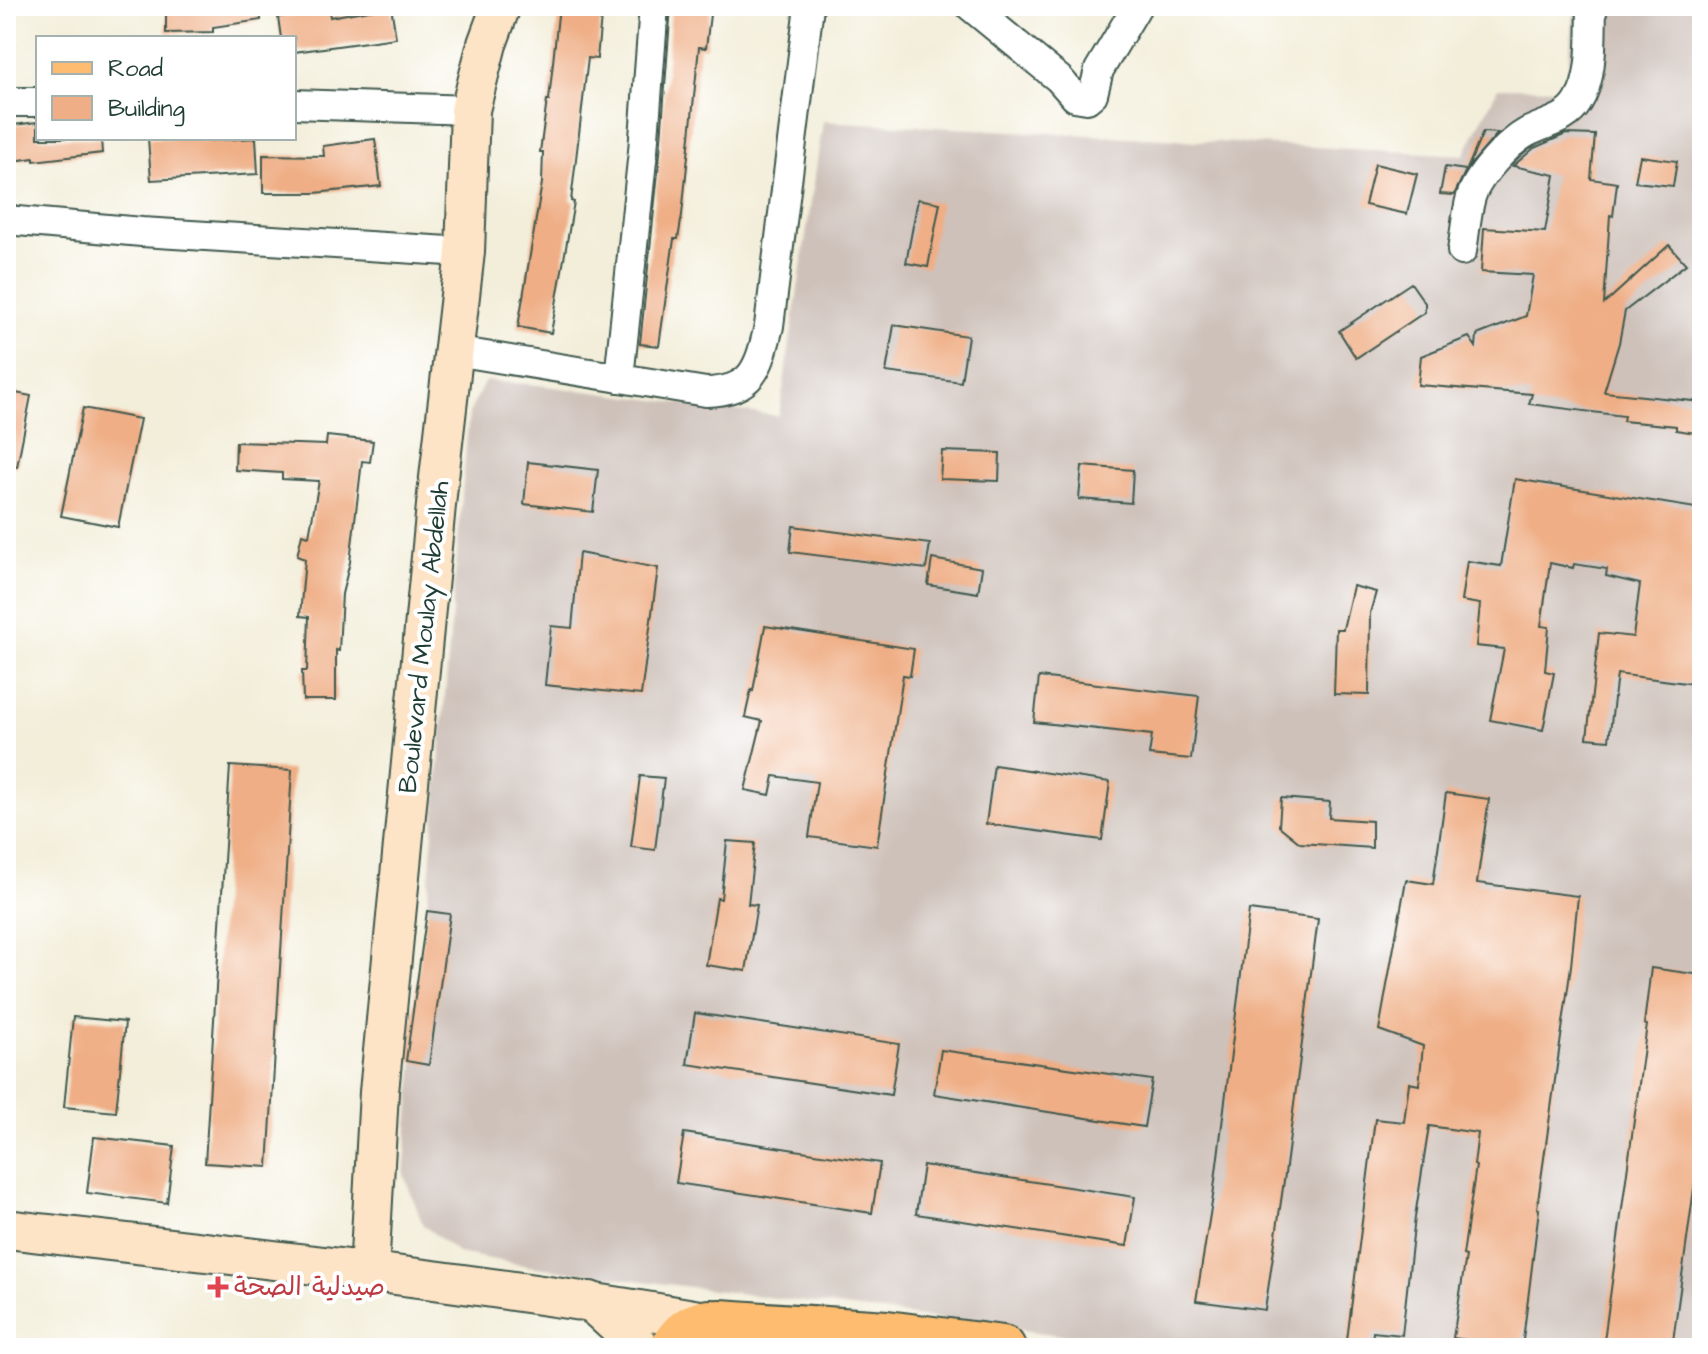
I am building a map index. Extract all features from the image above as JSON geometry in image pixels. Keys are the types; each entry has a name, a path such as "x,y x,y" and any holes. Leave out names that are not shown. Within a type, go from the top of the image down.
{"main road":[{"name":"Boulevard Moulay Abdellah","path":"369,1272 380,1077 437,495 465,252 470,110 487,44 501,6"},
{"path":"6,1229 590,1301 725,1331"},
{"path":"590,1301 641,1348"},
{"path":"672,1348 680,1335 691,1326 725,1331 887,1333 1003,1348"},
{"path":"840,1348 887,1333"}],"street":[{"path":"619,378 643,151 654,6"},
{"path":"455,351 706,392 743,384 752,376 759,363 769,326 809,6"},
{"path":"970,6 1059,79 1075,97 1087,99 1093,94 1105,59 1132,9"},
{"path":"1462,251 1471,195 1486,173 1511,144 1527,132 1566,115 1579,102 1590,62 1592,6"},
{"path":"6,102 36,102"},
{"path":"296,104 470,110"},
{"path":"6,220 142,232 465,252"}],"shaded area":[{"path":"1575,6 1702,6 1702,1348 1160,1348 528,1266 458,1253 423,1225 404,1175 469,413 485,381 779,416 823,121 1464,155 1498,88 1565,89"}],"building":[{"path":"166,6 260,6 261,20 213,27 213,32 166,33"},
{"path":"391,6 396,38 296,52 296,36 281,36 278,17 329,10 330,17"},
{"path":"559,6 602,6 597,59 588,58 571,201 574,202 551,333 518,327 542,183 543,152 540,152"},
{"path":"671,6 711,6 706,48 699,47 682,215 678,239 674,239 659,346 640,344 660,153"},
{"path":"36,122 36,140 101,140 102,153 6,162 6,126"},
{"path":"1483,132 1498,133 1467,169"},
{"path":"1566,134 1595,135 1591,179 1617,183 1613,216 1610,215 1604,304 1669,245 1686,264 1625,311 1604,392 1702,402 1702,434 1676,430 1676,426 1623,421 1624,416 1529,404 1532,394 1418,385 1421,356 1469,337 1476,347 1477,335 1526,316 1533,275 1481,272 1484,228 1545,232 1555,175 1513,166 1534,148"},
{"path":"375,139 381,186 315,193 263,193 263,155 324,156 323,146"},
{"path":"148,140 256,140 258,174 151,180"},
{"path":"1640,156 1677,161 1673,186 1635,182"},
{"path":"1375,164 1417,174 1407,214 1365,205"},
{"path":"1445,167 1466,170 1454,195 1440,194"},
{"path":"918,199 940,203 928,267 906,263"},
{"path":"1411,283 1425,303 1425,312 1356,358 1339,331"},
{"path":"894,325 968,336 961,382 886,372"},
{"path":"6,391 31,396 17,467 6,466"},
{"path":"83,408 140,419 118,527 61,516"},
{"path":"327,436 373,441 370,462 362,461 350,562 342,594 339,651 336,650 336,700 303,700 302,671 307,671 309,617 300,616 305,559 297,556 302,534 309,536 319,481 282,479 282,473 235,470 236,442 326,445"},
{"path":"942,451 1000,453 999,481 940,479"},
{"path":"528,462 598,470 593,512 524,504"},
{"path":"1082,466 1133,470 1131,503 1079,499"},
{"path":"1515,479 1702,509 1702,685 1617,674 1609,740 1587,738 1599,633 1633,637 1640,584 1606,576 1607,569 1574,564 1573,568 1550,563 1541,626 1549,627 1545,671 1554,673 1543,730 1490,720 1504,649 1476,646 1480,604 1461,601 1467,561 1501,566"},
{"path":"793,526 930,544 926,569 790,552"},
{"path":"579,553 658,568 641,695 545,685 551,626 572,628"},
{"path":"932,559 982,568 978,593 928,585"},
{"path":"1353,586 1376,592 1370,613 1369,695 1334,694 1336,629 1343,629"},
{"path":"765,626 914,649 910,676 903,675 877,846 809,837 817,782 774,776 770,795 745,790 762,721 745,717"},
{"path":"1039,677 1199,696 1191,759 1149,755 1152,735 1034,722"},
{"path":"994,765 1110,782 1102,840 986,824"},
{"path":"230,766 292,770 268,1167 205,1163"},
{"path":"640,776 664,778 655,850 631,847"},
{"path":"1446,793 1489,799 1477,883 1578,896 1522,1348 1453,1338 1466,1256 1463,1255 1478,1133 1429,1126 1402,1335 1373,1332 1371,1348 1346,1348 1375,1119 1404,1122 1409,1083 1419,1085 1423,1046 1379,1030 1406,880 1433,884"},
{"path":"1281,798 1330,802 1329,818 1372,821 1372,848 1300,843 1279,826"},
{"path":"727,841 755,843 748,904 757,905 746,971 706,965 717,898 721,899"},
{"path":"1249,910 1318,919 1265,1310 1196,1301 1213,1196"},
{"path":"427,911 450,914 429,1065 406,1061"},
{"path":"1651,968 1702,975 1702,1131 1672,1348 1603,1348 1647,1025 1644,1024"},
{"path":"695,1013 899,1044 891,1095 687,1064"},
{"path":"73,1017 125,1022 116,1112 64,1107"},
{"path":"941,1050 1152,1080 1144,1127 934,1094"},
{"path":"684,1133 880,1163 872,1213 676,1183"},
{"path":"94,1137 174,1146 167,1203 87,1193"},
{"path":"923,1165 1135,1197 1127,1246 916,1214"}],"place":[{"name":"صيدلية الصحة","path":"218,1287"}]}
